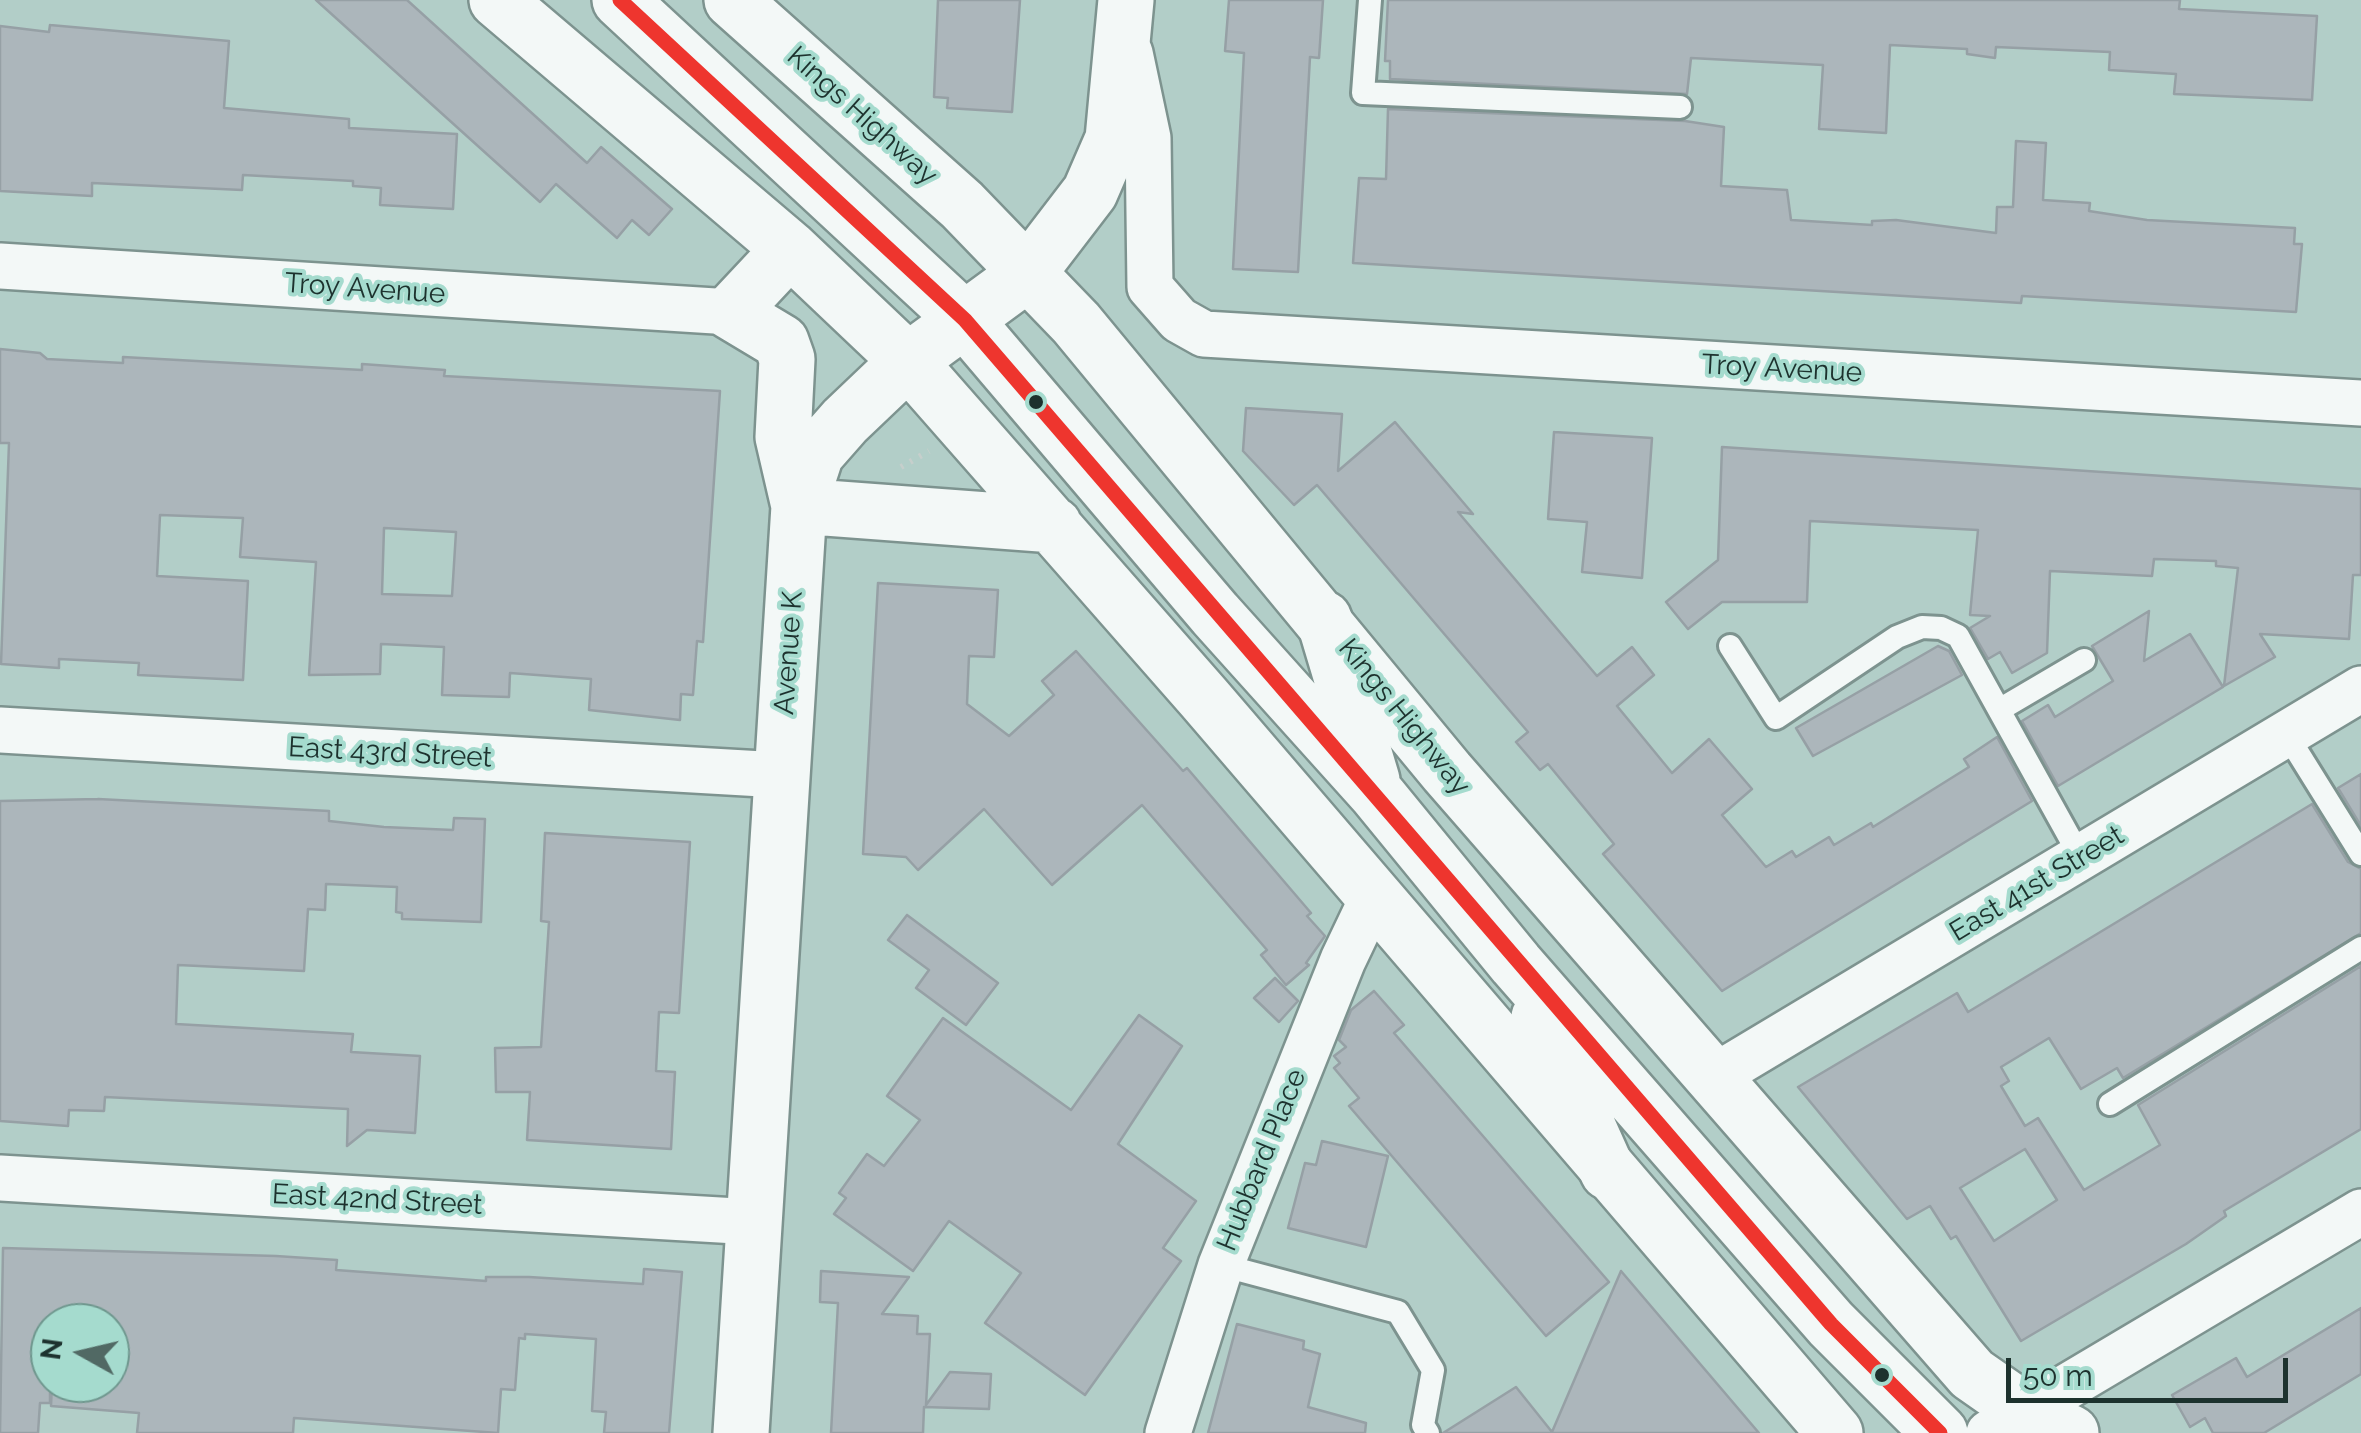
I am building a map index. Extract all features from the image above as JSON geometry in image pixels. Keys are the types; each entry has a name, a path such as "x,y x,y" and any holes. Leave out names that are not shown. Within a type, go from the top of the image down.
{"street":[{"path":"498,0 790,249 908,362 1374,894 1608,1172 1836,1433"},
{"path":"620,0 965,320 1214,614 1376,793 1516,964 1830,1324 1940,1433"},
{"name":"Kings Highway","path":"732,0 962,204 1130,384 1447,772 1972,1374 2028,1426"},
{"name":"Avenue K","path":"741,1433 799,506 816,454 908,362 1028,273 1090,192 1114,139 1125,12"},
{"name":"Troy Avenue","path":"1125,12 1148,138 1150,287 1179,320 1204,334 2361,403"},
{"path":"790,249 731,312 765,328 781,342 787,359 783,438 799,506 1054,525"},
{"name":"Troy Avenue","path":"0,266 731,312"},
{"path":"1324,619 1376,793"},
{"name":"East 41st Street","path":"1712,1078 2361,689"},
{"name":"East 43rd Street","path":"0,730 780,775"},
{"name":"Hubbard Place","path":"1168,1433 1221,1265 1343,960 1374,894"},
{"path":"1516,964 1608,1172"},
{"name":"East 42nd Street","path":"0,1178 754,1222"},
{"path":"2028,1426 2361,1212"}],"lane":[{"path":"1370,0 1363,93 1680,107"},
{"path":"1730,646 1776,718 1897,637 1922,627 1941,628 1958,636 2081,858"},
{"path":"1998,710 2084,660"},
{"path":"2287,735 2361,854"},
{"path":"2110,1104 2361,948"},
{"path":"1221,1265 1398,1312 1433,1370 1423,1424 1428,1433"}],"building":[{"path":"316,0 407,0 587,163 601,147 672,209 649,235 632,220 617,238 556,184 540,202"},
{"path":"938,0 1020,0 1012,112 947,108 948,98 934,97"},
{"path":"1229,0 1323,0 1319,58 1310,57 1298,272 1233,269 1244,53 1225,51"},
{"path":"1388,0 2180,0 2179,9 2317,16 2312,100 2174,94 2176,74 2109,70 2110,52 1996,47 1995,58 1967,54 1967,49 1890,45 1886,133 1819,129 1823,65 1691,58 1687,94 1390,79 1390,61 1385,61"},
{"path":"50,25 229,41 224,108 349,119 349,128 457,134 453,209 380,205 381,188 353,186 353,181 243,175 242,190 92,183 92,196 0,191 0,26 49,32"},
{"path":"1388,109 1685,121 1724,127 1721,186 1787,190 1791,220 1872,225 1872,221 1896,220 1996,233 1997,207 2013,207 2016,141 2046,143 2043,200 2090,203 2089,211 2147,220 2295,228 2294,244 2302,244 2296,312 2022,296 2021,303 1353,263 1359,178 1386,179"},
{"path":"0,349 40,353 47,359 123,363 123,357 362,370 362,364 445,370 444,376 720,391 703,642 697,641 693,695 681,694 680,720 589,710 591,679 510,673 509,697 442,695 444,647 381,644 380,674 309,675 316,562 240,557 243,518 160,515 157,576 248,581 243,680 138,675 139,663 59,659 59,668 1,664 9,443 0,443","holes":["384,528 456,532 452,596 382,594"]},
{"path":"1246,408 1342,414 1338,471 1395,422 1473,514 1458,512 1597,676 1632,647 1654,675 1617,706 1672,773 1709,739 1752,789 1722,815 1766,867 1792,851 1796,857 1829,837 1834,845 1871,823 1873,827 1969,767 1964,759 1997,737 2032,801 1722,991 1603,854 1614,844 1548,764 1540,770 1516,742 1528,732 1317,485 1294,505 1243,451"},
{"path":"1554,432 1652,438 1642,578 1582,572 1587,522 1548,519"},
{"path":"1722,447 2361,489 2361,575 2353,575 2349,639 2260,634 2275,657 2224,686 2238,568 2216,566 2216,561 2154,559 2152,576 2050,571 2047,653 2012,673 2000,652 1988,659 1970,628 1990,616 1970,615 1978,530 1810,521 1807,602 1722,602 1688,629 1666,602 1718,560"},
{"path":"878,583 998,590 994,657 969,656 967,704 1009,736 1054,695 1042,681 1076,651 1183,771 1187,768 1311,913 1307,916 1325,936 1306,963 1309,965 1286,985 1261,955 1267,950 1142,805 1052,885 984,809 918,870 906,857 863,854"},
{"path":"2149,611 2144,661 2190,634 2223,687 2058,786 2022,721 2048,705 2055,717 2113,681 2092,646"},
{"path":"1938,646 1949,651 1962,675 1813,756 1796,728"},
{"path":"2361,774 2361,826 2338,788"},
{"path":"98,799 329,811 329,821 384,827 453,830 454,818 485,819 481,922 402,919 402,913 396,912 397,887 326,884 325,910 308,909 304,971 178,965 176,1024 353,1034 351,1052 420,1056 415,1133 367,1130 347,1146 348,1109 105,1097 104,1111 69,1110 68,1126 0,1121 0,801"},
{"path":"2312,804 2348,862 2361,869 2361,933 2123,1078 2117,1068 2081,1089 2049,1038 2001,1067 2009,1081 2001,1086 2025,1126 2038,1118 2084,1190 2160,1145 2138,1105 2361,966 2361,1129 2224,1211 2226,1216 2186,1244 2021,1341 1956,1236 1951,1239 1930,1206 1907,1219 1798,1087 1957,993 1968,1012","holes":["2025,1149 2057,1200 1994,1241 1960,1188"]},
{"path":"545,833 690,842 679,1013 659,1012 656,1071 675,1072 671,1149 527,1140 530,1092 496,1092 495,1048 541,1047 549,922 541,921"},
{"path":"907,915 998,983 966,1025 916,988 929,970 888,940"},
{"path":"1275,978 1298,1001 1279,1022 1254,998"},
{"path":"1374,991 1404,1025 1394,1033 1609,1282 1546,1336 1349,1106 1359,1098 1334,1068 1340,1063 1334,1056 1346,1047 1339,1040 1351,1010"},
{"path":"1139,1015 1182,1046 1118,1144 1196,1201 1163,1248 1181,1261 1085,1395 985,1323 1021,1273 949,1221 913,1271 834,1214 846,1198 839,1193 867,1154 884,1166 920,1120 887,1096 943,1018 1071,1110"},
{"path":"1322,1141 1388,1156 1366,1247 1288,1228 1305,1163 1316,1165"},
{"path":"3,1248 337,1260 336,1270 486,1281 486,1277 529,1277 643,1284 644,1269 682,1272 669,1433 604,1433 606,1412 592,1411 596,1339 525,1334 525,1339 519,1338 515,1390 501,1389 498,1433 294,1418 293,1433 137,1433 139,1413 51,1406 130,1403 130,1303 30,1303 30,1403 40,1403 38,1433 0,1433"},
{"path":"821,1271 909,1277 882,1314 918,1316 917,1334 930,1334 926,1405 950,1372 991,1374 989,1409 924,1407 923,1433 831,1433 838,1303 820,1302"},
{"path":"1621,1271 1759,1433 1443,1433 1516,1387 1552,1432"},
{"path":"2361,1308 2361,1374 2264,1433 2213,1433 2205,1418 2190,1427 2172,1395 2236,1358 2247,1377"},
{"path":"1237,1324 1304,1341 1303,1349 1320,1354 1308,1407 1366,1423 1365,1433 1208,1433"}],"transit line":[{"path":"620,0 965,320 1831,1324 1940,1433"}]}
